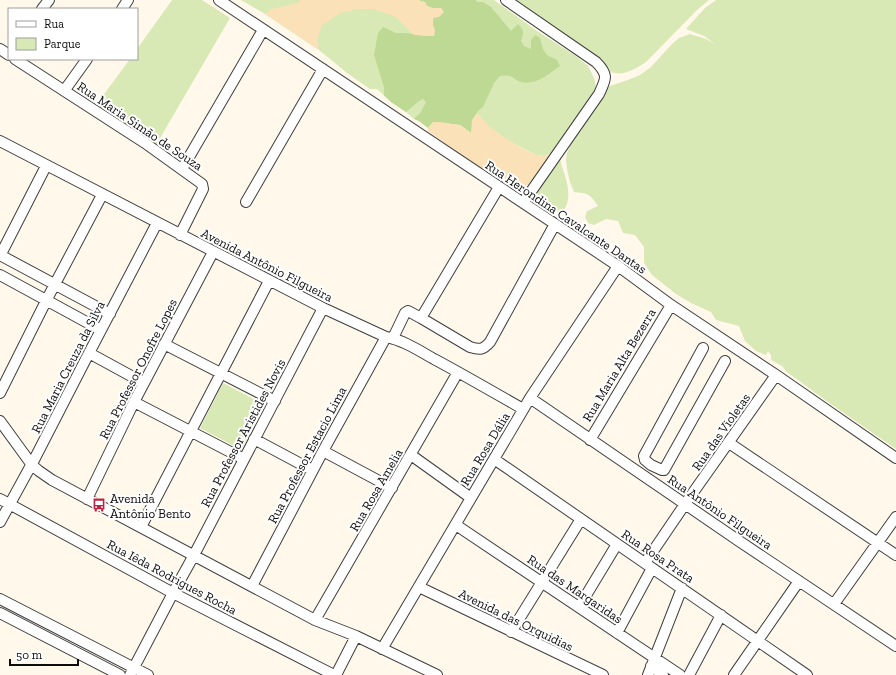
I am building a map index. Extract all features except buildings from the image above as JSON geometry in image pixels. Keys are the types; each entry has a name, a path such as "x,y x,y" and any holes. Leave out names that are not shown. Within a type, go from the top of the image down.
{"street":[{"path":"43,8 49,0"},
{"name":"Rua Herondina Cavalcante Dantas","path":"219,0 618,266 896,458"},
{"path":"506,0 596,62 603,69 606,76 599,94 523,203"},
{"path":"182,169 263,30"},
{"name":"Rua Maria Simão de Souza","path":"17,60 145,143 201,183 203,187 180,234"},
{"path":"64,91 86,60"},
{"path":"246,202 323,69"},
{"name":"Avenida Antônio Filgueira","path":"0,141 269,281 323,308 404,343 523,409"},
{"path":"46,166 0,256 110,314"},
{"path":"499,187 421,318 470,347 481,349 490,342 555,224"},
{"path":"0,393 54,285 102,194"},
{"name":"Rua Maria Creuza da Silva","path":"0,522 157,223"},
{"name":"Rua Professor Onofre Lopes","path":"88,496 134,402 213,252"},
{"name":"Rua Rosa Dália","path":"382,649 523,409 618,266"},
{"path":"0,275 101,330"},
{"path":"142,525 269,281"},
{"name":"Rua Maria Alta Bezerra","path":"590,440 671,304"},
{"name":"Rua Professor Aristides Novis","path":"132,671 196,553 323,308"},
{"name":"Rua Professor Estacio Lima","path":"254,583 312,470 405,313 409,312 421,318"},
{"path":"164,344 274,401"},
{"path":"703,348 644,456 645,460 652,465 664,470 725,361"},
{"path":"89,353 144,383"},
{"name":"Rua Rosa Amelia","path":"317,617 458,372"},
{"name":"Rua das Violetas","path":"617,633 649,565 685,504 776,375"},
{"name":"Rua Antônio Filgueira","path":"530,398 896,646"},
{"path":"134,402 244,459"},
{"path":"0,413 39,471 52,480 88,496 317,617 437,675"},
{"path":"0,421 33,461"},
{"path":"254,439 312,470"},
{"path":"729,443 896,555"},
{"path":"323,451 392,488"},
{"path":"411,455 471,498"},
{"name":"Rua Rosa Prata","path":"494,459 721,615 802,673"},
{"path":"645,477 652,465"},
{"name":"Rua Iêda Rodrigues Rocha","path":"0,499 173,593 335,675"},
{"path":"834,604 896,517"},
{"path":"510,632 581,519"},
{"name":"Rua das Margaridas","path":"456,525 617,633 651,666 663,675"},
{"path":"579,607 618,544"},
{"path":"734,675 799,581"},
{"name":"Avenida das Orquidias","path":"418,587 603,675"},
{"path":"651,666 682,588"},
{"path":"0,599 132,671 148,675"},
{"path":"0,613 120,675"},
{"path":"688,675 721,615"},
{"path":"335,675 356,636"},
{"name":"Rua das Margaridas","path":"651,666 680,675"}],"green space":[{"path":"172,0 202,0 230,18 156,145 96,105 129,60 138,60 138,48"},
{"path":"241,0 494,0 537,31 576,56 588,66 594,78 596,87 591,98 555,152 544,156 536,155 509,141 488,126 479,115 433,122 428,128 391,102 377,89 370,89 347,73 319,50"},
{"path":"420,0 476,0 477,2 483,2 491,7 511,31 518,24 520,26 523,31 521,41 524,46 531,49 531,40 535,35 540,38 543,49 547,55 557,60 560,66 537,81 526,83 509,76 500,76 494,83 483,107 476,114 471,133 460,125 433,122 428,128 414,119 421,112 426,102 423,99 406,112 391,102 384,95 384,87 374,55 378,33 383,27 396,33 434,36 433,21 441,8 427,6 425,2"},
{"path":"508,0 709,0 697,10 646,62 625,73 616,73 610,71"},
{"path":"716,0 896,0 896,449 828,402 787,372 782,366 771,360 771,355 768,351 766,355 756,351 745,341 739,326 716,320 711,312 676,294 652,275 644,263 644,247 635,235 623,233 618,221 606,219 594,225 588,223 585,217 587,211 598,206 588,195 574,192 567,169 567,153 572,141 607,87 640,75 651,67 679,38 690,34 706,39 715,44 704,36 686,29 705,8"},
{"path":"560,159 567,184 568,199 566,206 562,211 557,212 551,211 541,203 538,197 538,189 544,178"},
{"path":"223,383 265,405 242,450 200,428"}],"sand":[{"path":"300,0 420,0 425,2 427,6 441,8 444,12 439,17 433,18 435,30 434,36 414,35 396,17 373,9 358,9 340,13 322,25 317,40 319,50 265,14 271,9 298,3"},
{"path":"476,114 501,135 531,153 543,156 555,152 536,177 525,187 508,184 476,166 428,131 428,128 433,122 440,122 460,125 471,133 472,120"}],"place":[{"name":"Avenida Antônio Bento","path":"99,505"}]}
